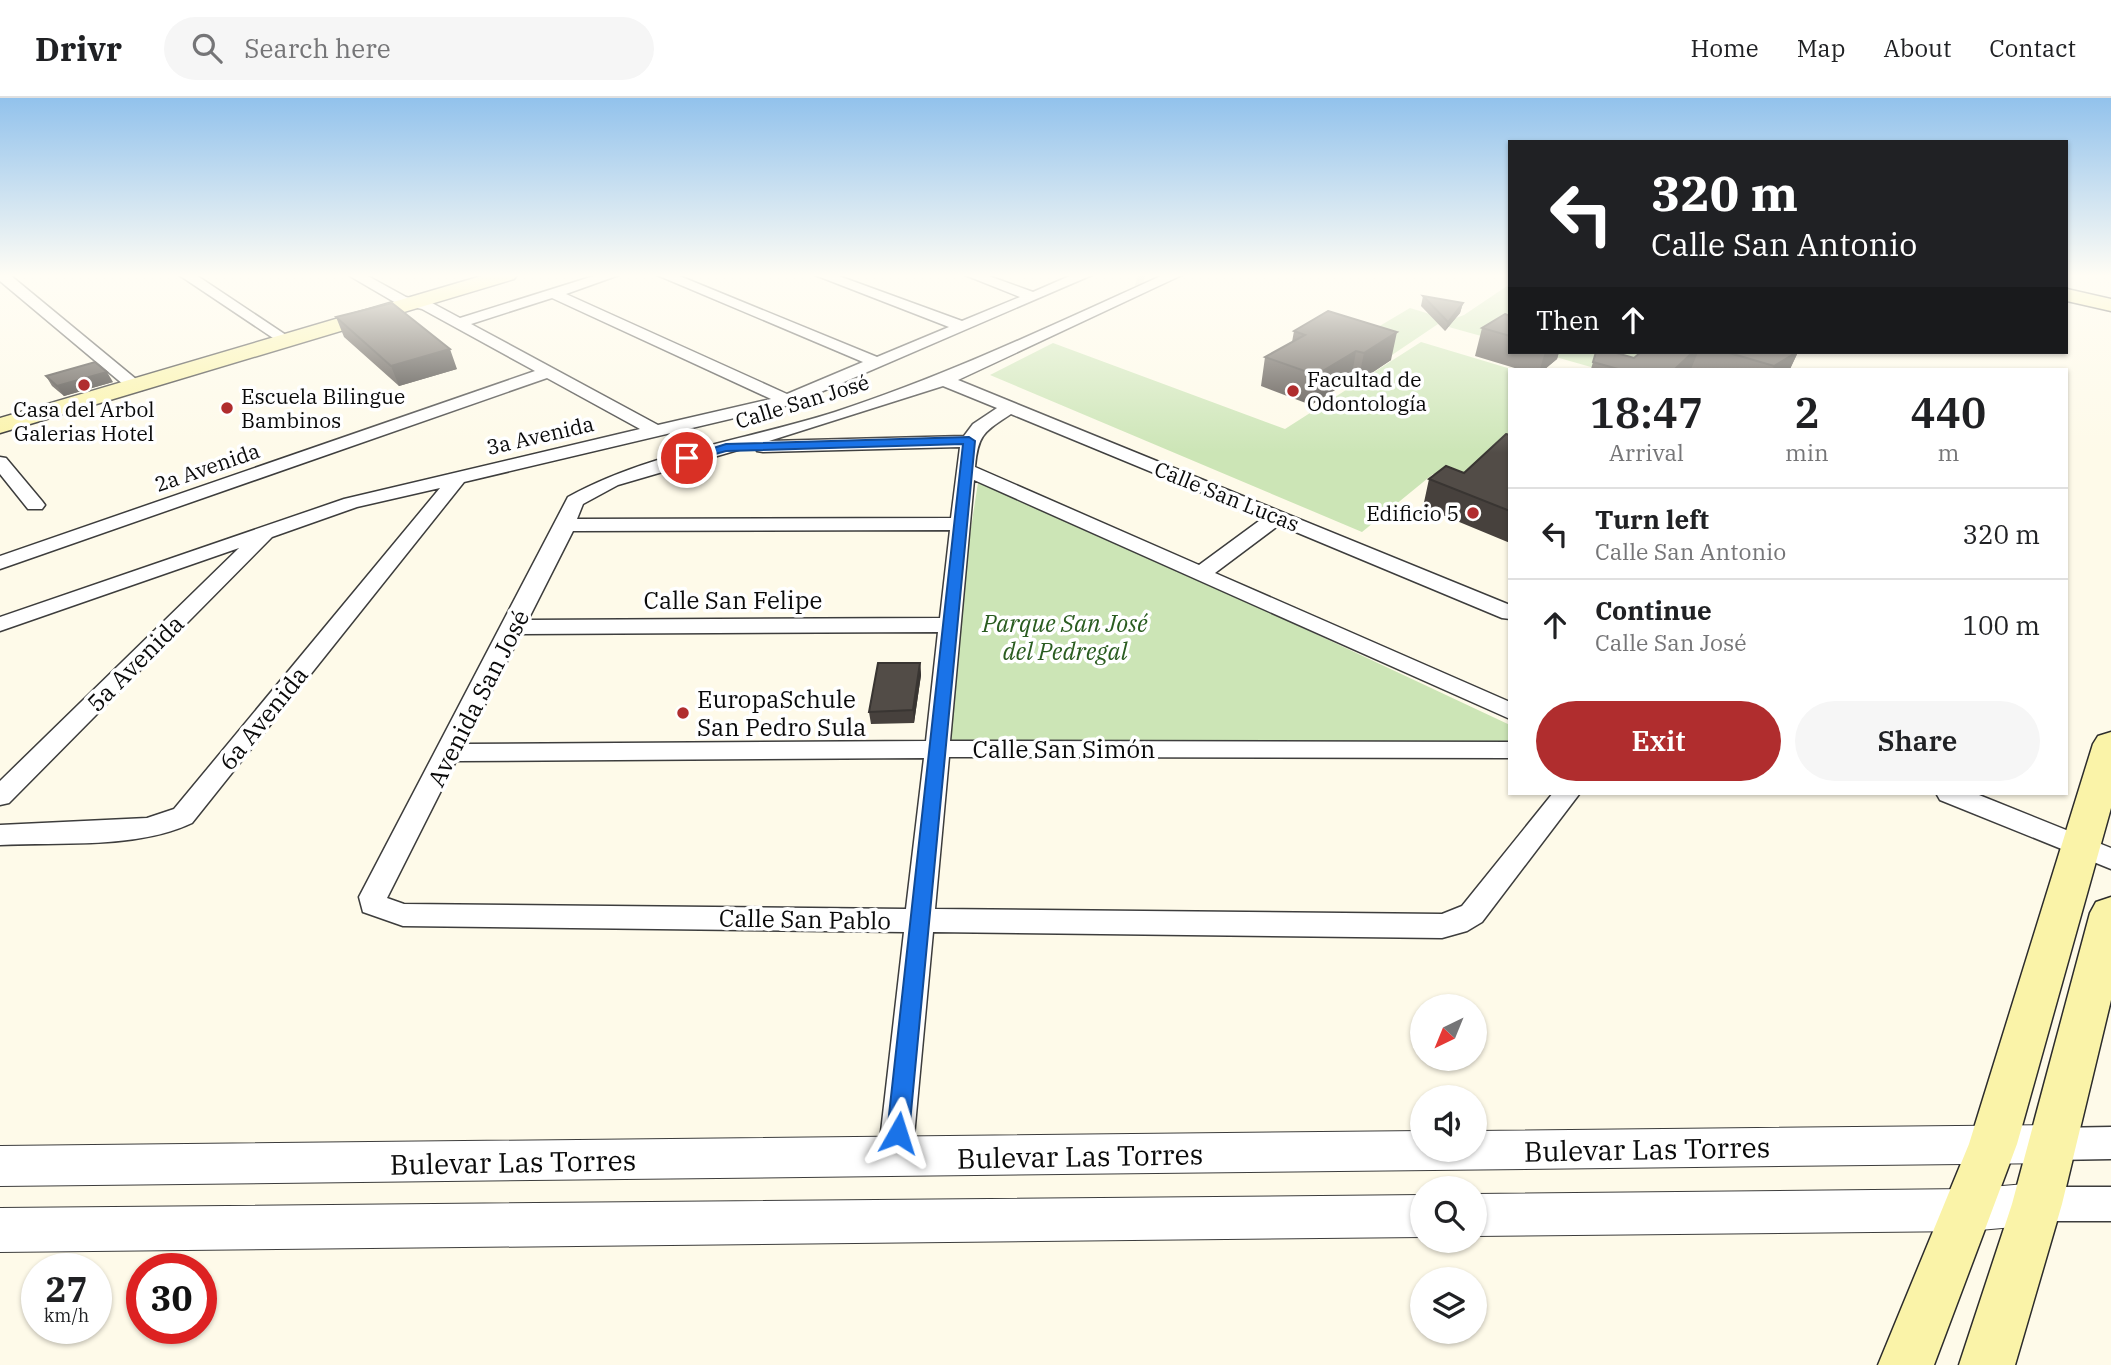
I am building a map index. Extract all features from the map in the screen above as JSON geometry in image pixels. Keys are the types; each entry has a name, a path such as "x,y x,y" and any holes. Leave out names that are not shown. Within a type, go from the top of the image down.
{"main road":[{"path":"0,426 310,334"},
{"path":"1906,1365 1993,1144 2097,853 2111,744"},
{"path":"1987,1365 2037,1204 2111,913"}],"street":[{"path":"70,334 136,387"},
{"path":"277,334 287,341"},
{"path":"478,334 656,431"},
{"path":"644,334 788,400"},
{"path":"809,334 878,362"},
{"name":"3a Avenida","path":"0,624 351,503 788,400 946,334"},
{"name":"Calle San José","path":"590,490 611,481 839,416 944,380 1040,334"},
{"name":"2a Avenida","path":"0,563 548,372"},
{"name":"Calle San Lucas","path":"944,380 1508,611"},
{"path":"895,1158 969,441 979,428 1009,407"},
{"path":"726,448 969,441"},
{"path":"0,461 35,505"},
{"path":"966,470 1508,710"},
{"name":"6a Avenida","path":"0,835 147,828 162,826 183,816 459,476"},
{"name":"Avenida San José","path":"378,908 373,904 373,897 515,627 566,525 575,501 590,490"},
{"path":"1200,574 1277,517"},
{"path":"566,525 960,524"},
{"name":"5a Avenida","path":"0,796 270,529"},
{"name":"Calle San Felipe","path":"515,627 950,625"},
{"name":"Calle San Simón","path":"450,753 937,749 1508,750"},
{"name":"Calle San Pablo","path":"378,908 403,915 1443,926 1457,923 1472,914 1565,795"},
{"path":"1954,795 2097,853"},
{"path":"2053,1144 2111,1143"},
{"name":"Bulevar Las Torres","path":"0,1166 2053,1144"},
{"path":"1487,1215 1968,1210 2037,1204 2111,1204"},
{"path":"0,1230 1410,1216"}],"green space":[{"path":"1366,334 1423,334 1392,355 1356,340"},
{"path":"1474,334 1508,334 1508,343"},
{"path":"1421,342 1508,368 1508,499 1489,495 1433,474 1362,532 990,375 1053,343 1285,429"},
{"path":"1545,354 1660,354 1643,368 1594,368"},
{"name":"Parque San José del Pedregal","path":"979,476 1508,724 1508,749 937,749"}],"building":[{"path":"355,334 431,334 450,349 391,366"},
{"path":"1303,334 1394,334 1364,353 1356,351 1316,375 1265,357 1305,335"},
{"path":"1595,354 1620,354 1634,358 1639,354 1691,354 1676,368 1614,368 1593,362"},
{"path":"1733,354 1794,354 1774,366"},
{"path":"95,362 107,372 57,386 46,376"},
{"path":"1508,434 1508,510 1429,479 1446,466 1464,473"},
{"path":"878,663 920,663 913,710 869,712"}],"place":[{"name":"Casa del Arbol Galerias Hotel","path":"84,385"},
{"name":"Facultad de Odontología","path":"1293,391"},
{"name":"Escuela Bilingue Bambinos","path":"227,408"},
{"name":"Edificio 5","path":"1473,513"},
{"name":"EuropaSchule San Pedro Sula","path":"683,713"}],"route":[{"path":"687,458 726,448 969,441 898,1133"}]}
